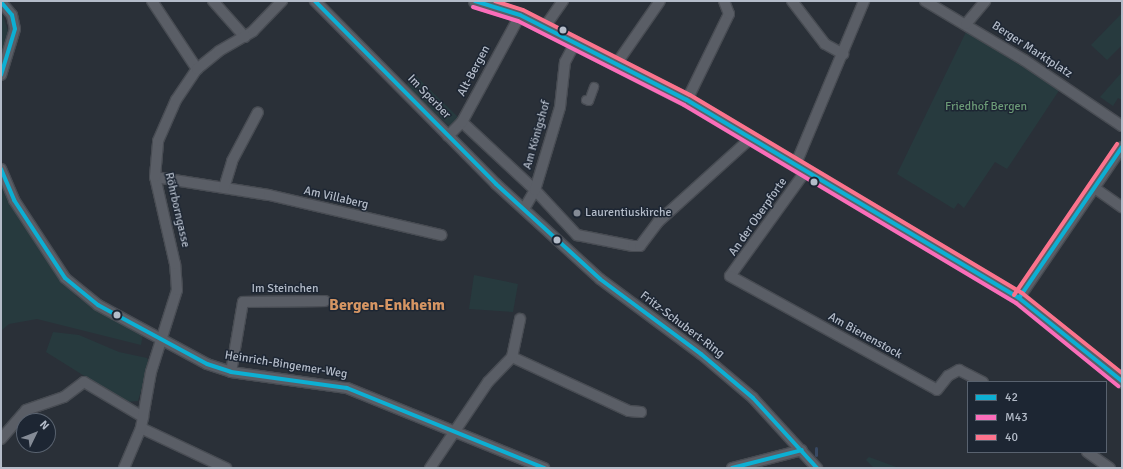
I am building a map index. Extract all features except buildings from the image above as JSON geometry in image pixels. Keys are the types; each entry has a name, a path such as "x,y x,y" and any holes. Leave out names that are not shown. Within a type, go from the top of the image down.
{"street":[{"path":"152,1 197,69"},
{"path":"213,1 246,37"},
{"name":"Röhrborngasse","path":"124,468 141,428 151,372 174,303 177,274 155,177 155,151 164,123 197,69 219,51 246,37 282,1"},
{"name":"Im Sperber","path":"316,1 448,136 524,209"},
{"path":"544,28 563,1"},
{"path":"617,63 660,1"},
{"path":"687,100 729,14 724,1"},
{"path":"792,1 825,44 843,54"},
{"name":"An der Oberpforte","path":"730,276 800,169 864,1"},
{"name":"Berger Marktplatz","path":"925,1 966,24 1122,126"},
{"path":"966,24 985,1"},
{"path":"1,2 12,15 15,29 1,75"},
{"path":"478,2 520,15 617,63 687,100 800,169 1019,298 1122,381"},
{"name":"Alt-Bergen","path":"448,136 462,122 520,15"},
{"name":"Am Königshof","path":"524,209 535,190 560,107 565,62 575,43"},
{"path":"586,100 589,101 594,87"},
{"path":"224,188 232,162 258,112"},
{"name":"Im Sperber","path":"462,122 535,190 577,235 640,246 658,222 750,139"},
{"path":"1019,298 1096,189 1122,147"},
{"name":"Heinrich-Bingemer-Weg","path":"1,169 14,200 65,278 98,305 207,364 231,372 347,388 544,468"},
{"name":"Am Villaberg","path":"155,177 224,188 441,235"},
{"path":"1096,189 1122,207"},
{"name":"Fritz-Schubert-Ring","path":"524,209 570,251 670,330 766,410 817,468"},
{"name":"Am Bienenstock","path":"730,276 937,390 948,376 959,370 982,381"},
{"name":"Im Steinchen","path":"231,372 243,302 325,301"},
{"path":"430,468 457,432 488,382 512,357 520,319"},
{"path":"512,357 629,411 641,412"},
{"path":"1,439 26,410 64,397 84,382 143,417"},
{"path":"141,428 226,468"},
{"path":"732,468 802,450"},
{"path":"1088,453 1110,468"}],"green space":[{"path":"1,9 8,31 1,57"},
{"path":"1122,13 1122,45 1107,60 1091,45"},
{"name":"Friedhof Bergen","path":"967,30 1060,89 1007,169 995,162 964,208 958,203 954,209 897,174"},
{"path":"1122,72 1122,100 1118,98 1113,106 1100,97"},
{"path":"413,73 459,118 450,127 406,86"},
{"path":"1,183 36,241 77,297 143,334 141,345 37,319 9,324 1,331"},
{"path":"474,275 518,284 513,312 469,309"},
{"path":"53,332 79,335 119,352 147,358 149,363 138,401 126,402 46,352"},
{"path":"869,457 899,468 874,468 866,460"}],"waterway":[{"path":"816,448 816,455"}],"transit line":[{"name":"42","path":"315,1 496,184 600,279 701,354 753,398 817,468"},
{"name":"42","path":"475,1 520,15 687,100 1019,298 1122,381"},
{"name":"40","path":"495,1 523,10 690,95 1022,293 1122,373"},
{"name":"42","path":"1,2 12,15 15,29 1,75"},
{"name":"M43","path":"473,7 518,21 684,105 1016,303 1118,386"},
{"name":"40","path":"1014,295 1117,144"},
{"name":"42","path":"1019,298 1122,147"},
{"name":"42","path":"1,169 14,200 65,278 98,305 207,364 231,372 347,388 544,468"},
{"name":"42","path":"732,468 802,450"}],"place":[{"name":"Laurentiuskirche","path":"577,213"}],"district":[{"name":"Bergen-Enkheim","path":"387,305"}]}
